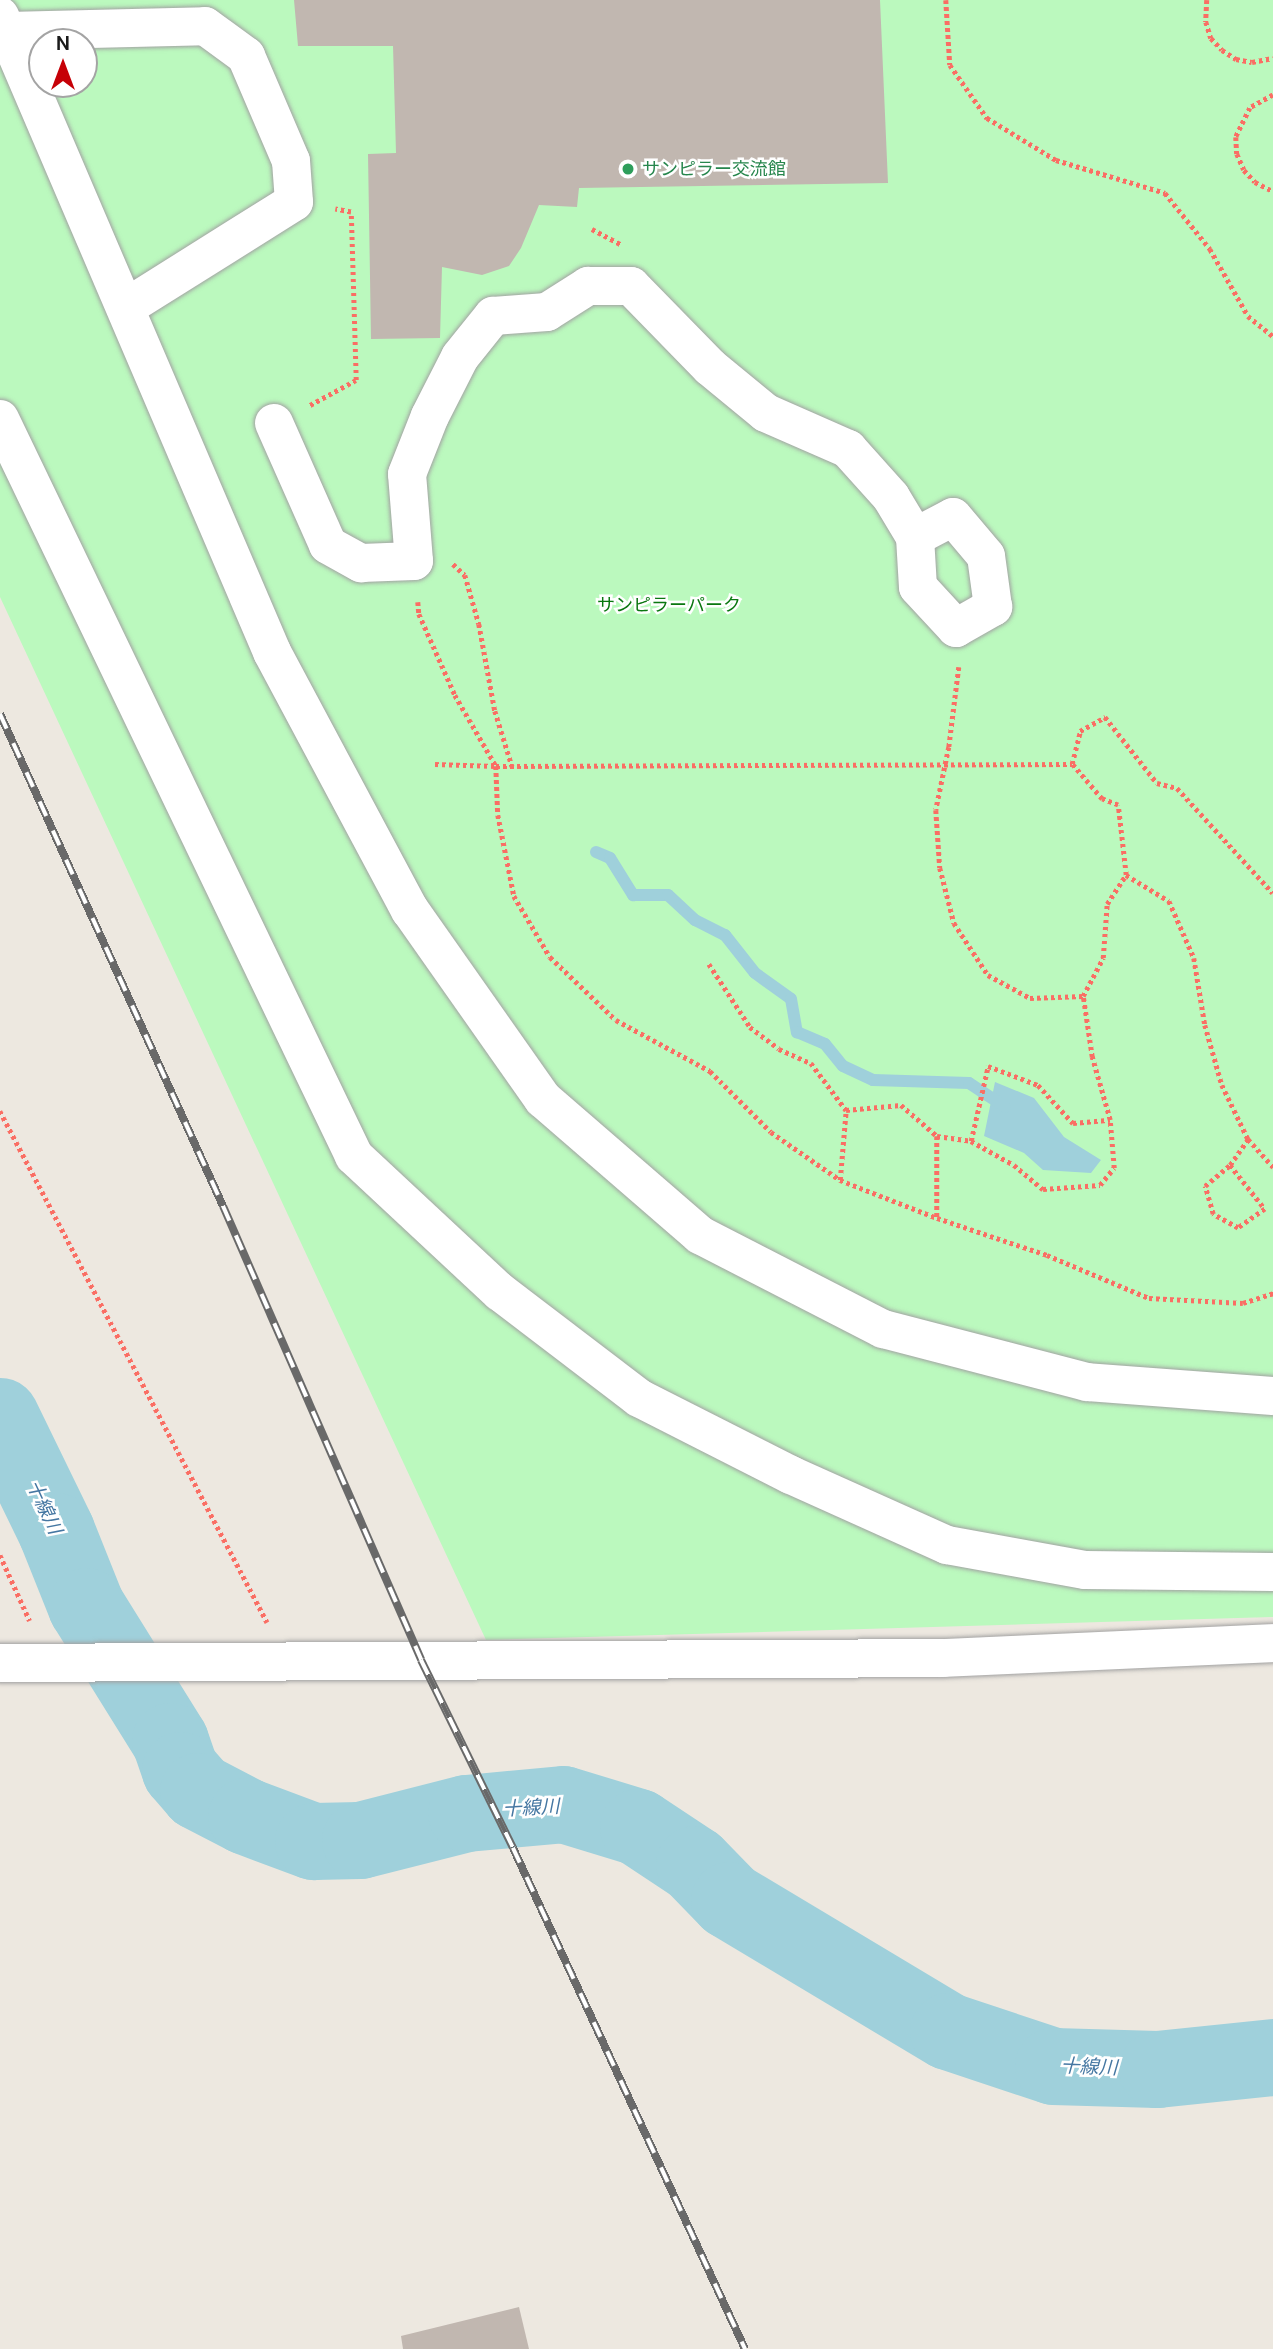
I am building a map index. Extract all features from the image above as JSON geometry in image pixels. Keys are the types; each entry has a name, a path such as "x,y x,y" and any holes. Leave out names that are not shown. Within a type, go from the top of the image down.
{"street":[{"path":"125,308 294,202 291,161 246,56 205,26 3,24 272,652 410,910 543,1099 700,1235 883,1329 1087,1382 1273,1396"},
{"path":"274,423 328,545 361,563 414,561 407,474 430,415 460,357 493,316 547,312 588,286 631,286 710,367 766,413 848,449 891,497 915,537 918,587 956,628 993,607 986,556 953,517 915,537"},
{"path":"0,419 354,1156 500,1292 639,1398 791,1475 947,1545 1084,1570 1273,1572"},
{"path":"0,1663 943,1658 1273,1643"}],"path":[{"path":"946,0 950,65 987,118 1056,160 1165,193 1210,248 1248,316 1273,336"},
{"path":"1207,0 1206,22 1211,38 1222,50 1236,59 1252,62 1273,58"},
{"path":"1273,95 1250,108 1236,138 1237,155 1244,170 1255,182 1273,191"},
{"path":"274,423 356,380 351,212 294,202"},
{"path":"512,766 495,710 479,624 465,575 448,560 414,561 419,614 455,695 496,766 498,814 514,896 550,957 616,1020 710,1071 771,1132 840,1180 937,1219 1047,1255 1149,1298 1243,1303 1273,1293"},
{"path":"956,628 959,667 954,715 936,810 940,868 954,923 988,975 1030,998 1083,996"},
{"path":"1072,764 1080,731 1105,717 1157,783 1177,788 1273,892"},
{"path":"435,764 1072,764 1102,799 1118,805 1126,875 1107,904 1103,958 1083,996 1092,1057 1110,1120 1114,1168 1100,1185 1043,1189 1014,1166 971,1141 937,1136 901,1105 845,1110"},
{"path":"1126,875 1169,901 1194,958 1205,1025 1222,1086 1248,1139 1273,1167"},
{"path":"709,964 750,1027 779,1049 811,1063 845,1110 840,1180"},
{"path":"971,1141 988,1066 1038,1086 1073,1123 1110,1120"},
{"path":"0,1111 287,1662"},
{"path":"937,1136 937,1219"},
{"path":"1230,1166 1265,1209 1238,1228 1213,1214 1205,1186 1230,1166 1248,1139"},
{"path":"0,1555 49,1663"}],"green space":[{"name":"サンピラーパーク","path":"0,0 1273,0 1273,1617 486,1640 0,597"}],"water":[{"path":"995,1082 1034,1098 1064,1137 1101,1160 1091,1173 1043,1170 1024,1153 984,1136"}],"building":[{"name":"サンピラー交流館","path":"294,0 880,0 888,183 579,188 577,207 539,205 521,248 509,266 482,275 442,267 440,338 371,339 368,154 396,153 393,46 298,46"},
{"path":"519,2307 529,2349 403,2349 401,2336"}],"waterway":[{"path":"596,852 610,858 633,895 668,895 695,920 725,935 755,973 791,999 797,1032 825,1044 843,1066 873,1080 969,1083 1005,1107"},
{"name":"十線川","path":"0,1416 56,1531 86,1606 170,1741 180,1770 198,1791 246,1816 313,1841 360,1840 466,1813 563,1804 638,1827 694,1864 729,1900 948,2031 1053,2066 1157,2069 1273,2057"}],"railway":[{"path":"0,714 223,1206 421,1660 513,1848 745,2349"}],"place":[{"name":"サンピラー交流館","path":"628,169"}]}
